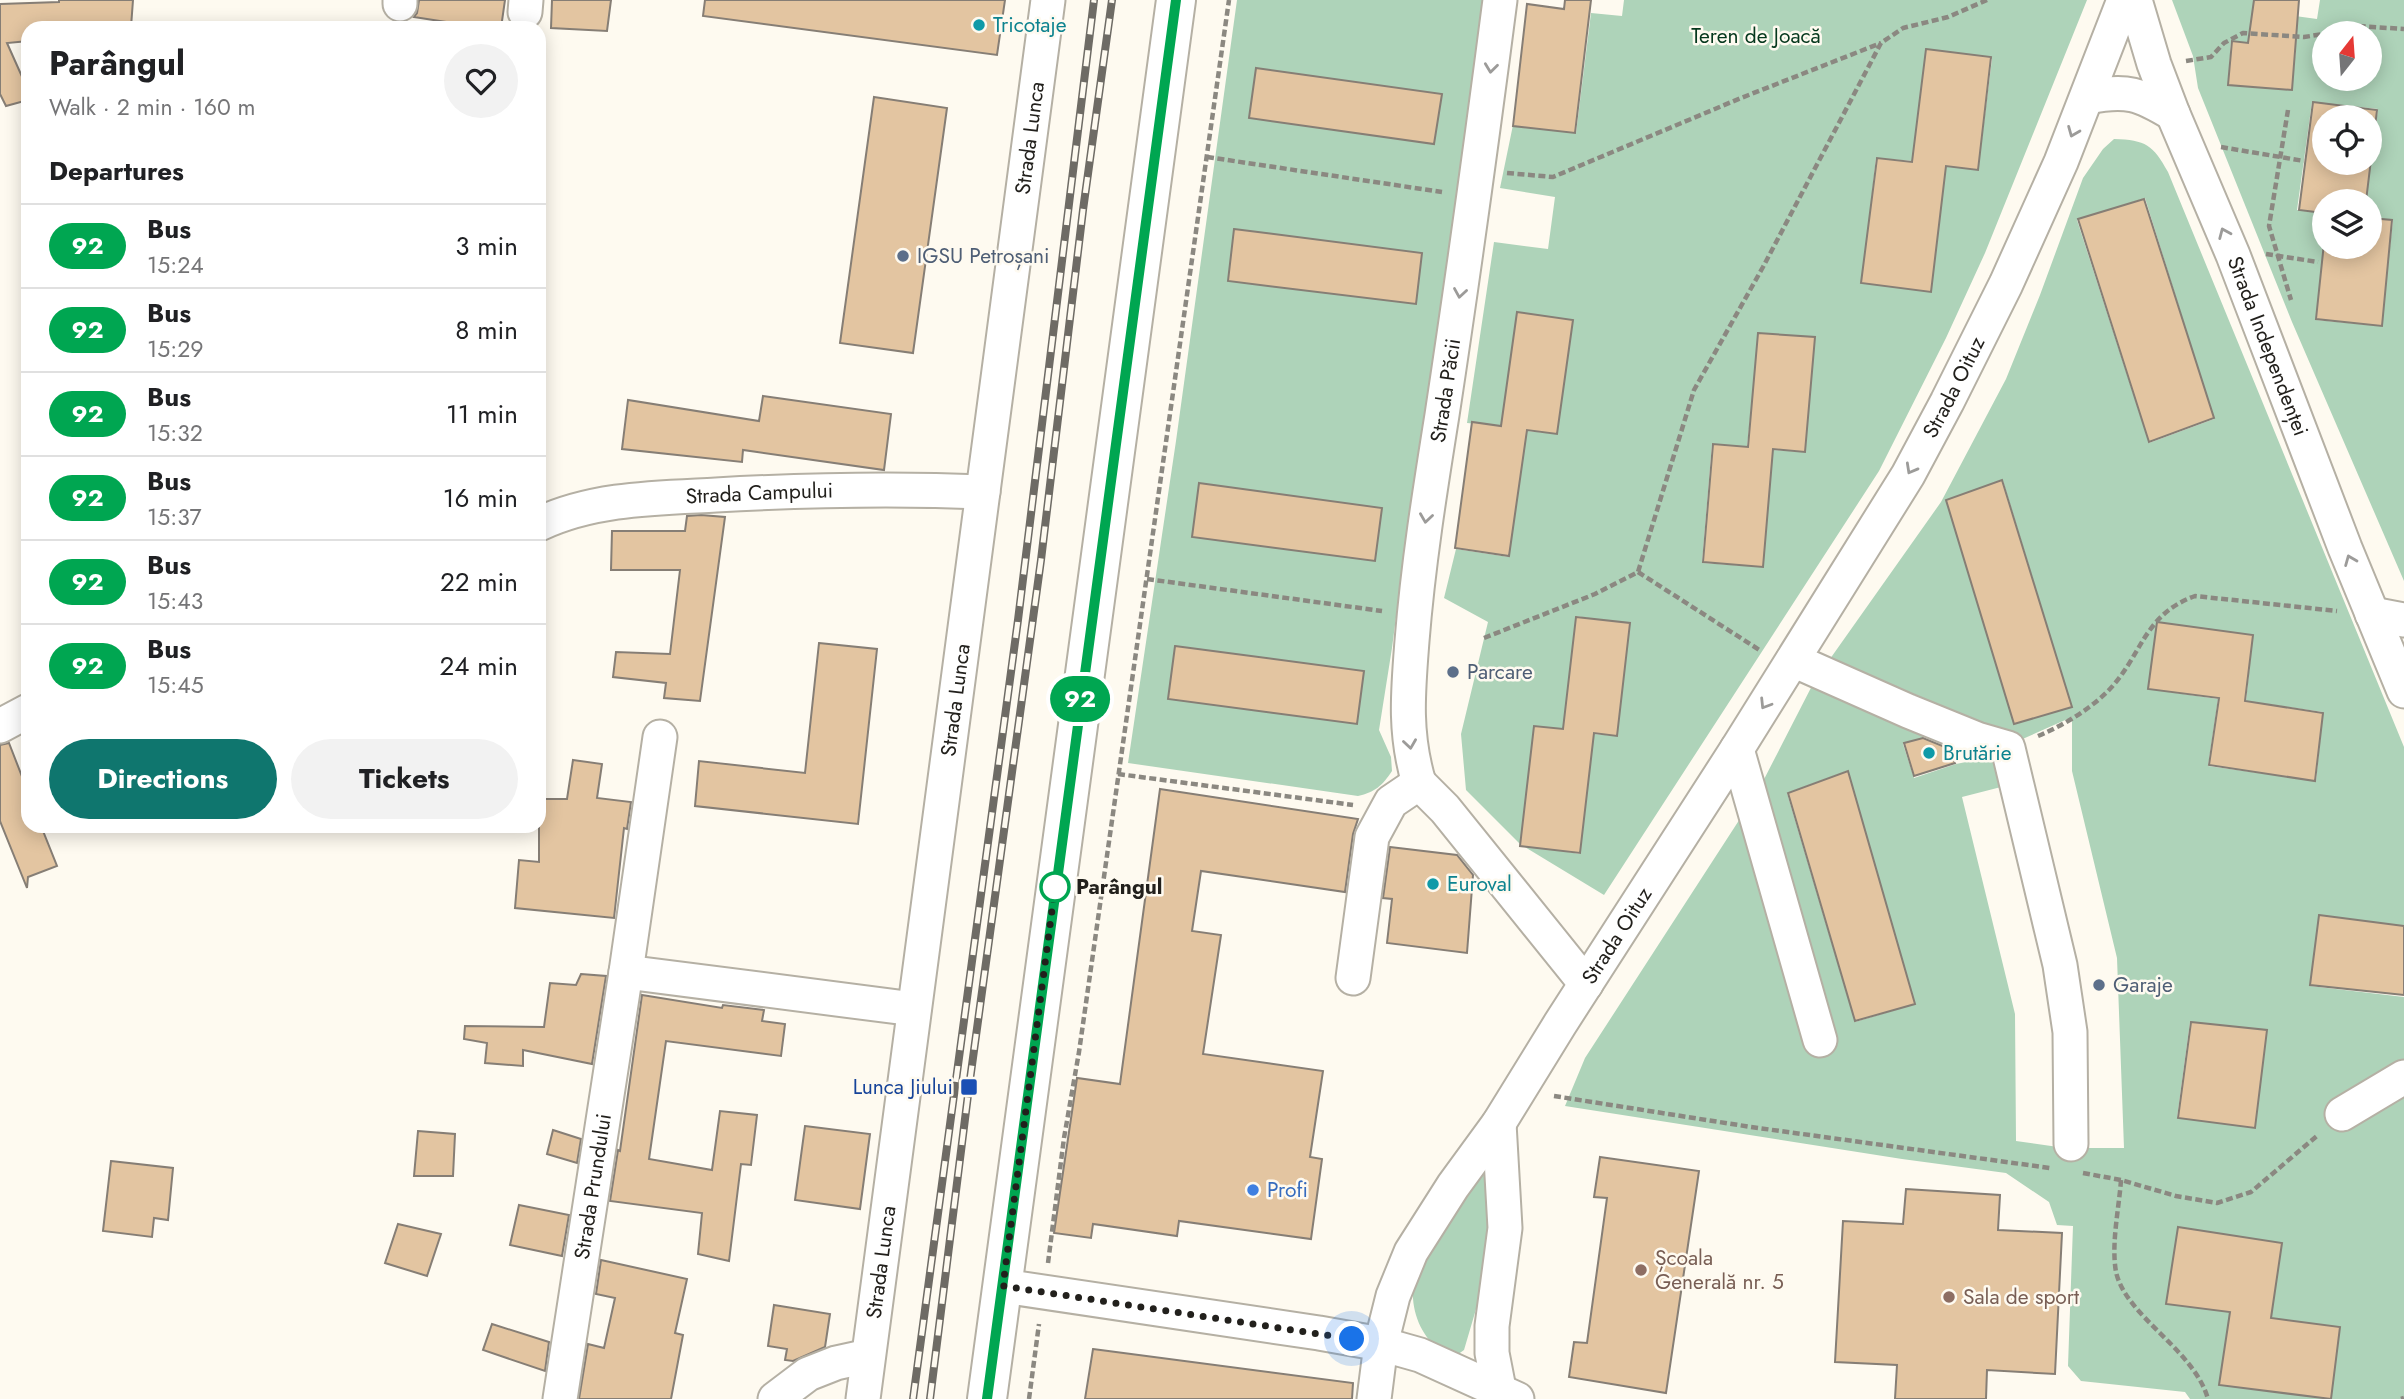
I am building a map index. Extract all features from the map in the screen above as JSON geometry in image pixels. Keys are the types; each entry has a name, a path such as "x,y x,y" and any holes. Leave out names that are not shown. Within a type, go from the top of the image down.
{"main road":[{"path":"987,1399 1176,0"}],"street":[{"name":"Strada Lunca","path":"863,1399 1048,0"},
{"name":"Strada Păcii","path":"1419,783 1408,739 1414,616 1428,503 1477,183 1500,0"},
{"name":"Strada Oituz","path":"1374,1399 1381,1344 1393,1296 1411,1252 1453,1186 1499,1123 1737,749 1779,657 1901,486 1947,402 2011,273 2088,97 2124,0"},
{"name":"Strada Independenței","path":"2135,0 2154,64 2173,114 2388,617 2404,691"},
{"path":"2088,97 2112,92 2132,94 2173,114"},
{"name":"Strada Campului","path":"546,521 606,503 665,498 881,489 983,492"},
{"path":"1779,657 1977,739 2008,748 2060,964 2070,1032 2066,1161"},
{"path":"0,726 21,715"},
{"name":"Strada Prundului","path":"560,1399 660,737"},
{"path":"1737,749 1820,1040"},
{"path":"1353,978 1372,837 1391,802 1419,783 1445,809 1586,984"},
{"path":"626,972 914,1009"},
{"path":"2342,1114 2404,1077"},
{"path":"1499,1123 1505,1228 1492,1326 1492,1353 1508,1394"},
{"path":"1003,1286 1381,1344 1420,1355 1508,1394"},
{"path":"775,1399 808,1374 836,1363 869,1356"}],"path":[{"path":"1029,1399 1064,1138 1079,1052 1229,0"},
{"path":"1208,157 1477,183 1553,177 1728,103 1881,43 1903,28 1948,17 1987,0"},
{"path":"2382,28 2404,29"},
{"path":"2154,64 2211,57 2224,43 2243,33 2312,36"},
{"path":"1484,638 1595,594 1638,572 1694,390 1763,267 1881,43"},
{"path":"2288,110 2269,226 2291,300"},
{"path":"2213,146 2304,161"},
{"path":"2278,256 2318,262"},
{"path":"1638,572 1779,657"},
{"path":"1147,579 1414,616"},
{"path":"2008,748 2048,732 2084,710 2106,692 2123,672 2156,620 2176,603 2195,596 2388,617"},
{"path":"1118,774 1385,809"},
{"path":"1554,1096 1751,1127 2066,1161 2176,1196 2217,1203 2250,1192 2342,1114"},
{"path":"2121,1180 2115,1252 2117,1275 2131,1302 2192,1366 2208,1399"}],"green space":[{"path":"1237,0 1486,0 1471,120 1412,494 1379,730 1391,757 1392,771 1378,788 1358,796 1128,763"},
{"name":"Teren de Joacă","path":"1624,0 2087,0 1985,253 1879,471 1604,895 1520,844 1466,790 1461,734 1488,622 1444,598 1456,549 1509,557 1527,431 1557,434 1573,321 1518,312 1501,426 1467,423 1494,242 1548,249 1555,197 1500,188 1513,125 1576,133 1591,13 1622,16","holes":["1926,50 1992,59 1978,170 1946,166 1930,292 1862,282 1876,158 1913,161","1759,334 1813,337 1804,452 1773,450 1763,567 1702,563 1712,444 1747,447","1576,616 1630,625 1617,736 1593,734 1580,854 1520,844 1534,726 1564,729"]},
{"path":"2172,0 2254,0 2253,10 2317,19 2320,0 2404,0 2404,581 2292,322 2198,88 2193,56","holes":["2231,41 2296,47 2292,89 2228,85"]},
{"path":"2114,139 2141,143 2153,150 2168,172 2404,747 2404,926 2319,915 2310,986 2404,997 2404,1399 2190,1399 2185,1392 2081,1381 2068,1366 2073,1226 2057,1225 2049,1202 2006,1173 1565,1106 1585,1058 1758,791 1816,678 1942,732 1903,744 1914,778 1956,764 1996,756 2001,787 1962,797 2015,1014 2016,1141 2065,1148 2124,1148 2117,958 2072,771 2072,717 2018,741 1825,666 1941,502 2006,379 2083,178 2103,149","holes":["2145,198 2214,419 2149,443 2077,220","2003,481 2072,707 2014,724 1946,500","2157,622 2253,635 2246,701 2323,712 2316,781 2208,766 2218,699 2148,689","1847,771 1915,1004 1855,1022 1787,793","2190,1022 2267,1030 2255,1127 2177,1118"]},
{"path":"1494,1162 1484,1282 1464,1350 1457,1355 1444,1352 1433,1344 1420,1326 1414,1305 1414,1283 1423,1260 1450,1213 1483,1171"}],"building":[{"path":"133,0 131,21 21,21 21,42 7,43 21,74 21,102 6,106 0,94 0,4"},
{"path":"419,0 505,0 502,21 440,21 414,17"},
{"path":"552,0 611,0 607,31 551,28"},
{"path":"705,0 1005,0 997,55 703,16"},
{"path":"1565,0 1591,0 1575,133 1513,126 1527,4 1564,9"},
{"path":"2254,0 2299,0 2292,90 2228,85 2232,41 2248,43"},
{"path":"1926,49 1991,57 1978,170 1946,166 1931,292 1861,283 1877,158 1912,162"},
{"path":"1256,68 1442,94 1434,144 1249,118"},
{"name":"IGSU Petroșani","path":"874,97 947,108 913,353 840,343"},
{"path":"2313,102 2337,105 2313,105"},
{"path":"2312,110 2312,175 2369,175 2367,189 2312,189 2312,212 2299,210"},
{"path":"2144,199 2214,418 2149,442 2078,219"},
{"path":"2382,219 2392,220 2382,326 2316,319 2322,259 2382,259"},
{"path":"1234,229 1422,253 1416,304 1228,281"},
{"path":"1517,312 1573,320 1557,434 1527,430 1509,556 1455,548 1472,422 1501,426"},
{"path":"1758,333 1815,337 1805,452 1773,449 1763,567 1703,562 1713,444 1748,447"},
{"path":"763,396 891,414 884,470 743,450 742,462 622,449 628,400 759,421"},
{"path":"2002,480 2072,707 2014,724 1946,500"},
{"path":"1199,483 1382,508 1375,561 1192,537"},
{"path":"687,516 725,517 700,701 664,698 666,683 613,677 616,652 670,654 680,570 611,570 612,531 685,531"},
{"path":"1576,617 1630,623 1617,736 1594,733 1580,853 1520,846 1534,726 1563,729"},
{"path":"2157,622 2253,635 2245,701 2323,713 2315,781 2209,765 2219,698 2148,689"},
{"path":"819,643 877,649 858,824 695,806 699,761 805,773"},
{"path":"1175,646 1364,671 1357,724 1168,699"},
{"name":"Brutărie","path":"1923,738 1950,749 1955,763 1914,776 1904,743"},
{"path":"9,743 21,774 21,833 44,833 57,866 28,877 27,888 0,821 0,745"},
{"path":"573,760 602,764 597,798 631,802 627,829 624,828 614,918 515,908 519,860 539,862 539,833 546,833 546,799 567,799"},
{"path":"1848,771 1915,1004 1855,1021 1788,793"},
{"path":"1160,789 1358,819 1353,834 1345,892 1201,871 1192,931 1221,935 1203,1054 1323,1071 1310,1157 1322,1159 1311,1239 1179,1221 1177,1236 1093,1224 1091,1238 1054,1233 1077,1078 1120,1084"},
{"name":"Euroval","path":"1390,847 1457,855 1473,875 1467,953 1387,943 1392,899 1383,898"},
{"path":"2319,915 2404,926 2404,995 2310,985"},
{"path":"581,974 606,976 592,1064 523,1050 523,1066 485,1063 487,1043 464,1039 465,1026 544,1027 550,983 576,985"},
{"path":"642,995 722,1008 723,1005 764,1010 762,1021 785,1024 781,1056 666,1041 649,1159 712,1170 720,1111 757,1115 751,1165 741,1164 729,1261 698,1254 702,1213 610,1201 618,1150 620,1151"},
{"path":"2191,1022 2267,1030 2255,1128 2178,1118"},
{"path":"805,1126 870,1134 860,1209 795,1200"},
{"path":"553,1130 581,1139 577,1163 547,1154"},
{"path":"418,1131 455,1134 453,1176 414,1176"},
{"name":"Școala Generală nr. 5","path":"1600,1157 1699,1171 1666,1393 1569,1377 1574,1342 1587,1343 1607,1198 1594,1197"},
{"path":"111,1161 173,1168 168,1220 154,1218 152,1237 103,1231"},
{"name":"Sala de sport","path":"1906,1189 2000,1195 1998,1230 2062,1233 2055,1374 1987,1370 1986,1399 1895,1399 1897,1365 1835,1362 1843,1221 1903,1224"},
{"path":"519,1205 569,1215 562,1256 510,1245"},
{"path":"398,1224 441,1234 427,1276 385,1263"},
{"path":"2178,1227 2282,1243 2271,1318 2340,1327 2331,1399 2219,1385 2230,1312 2166,1304"},
{"path":"601,1260 687,1279 675,1333 683,1335 671,1399 579,1399 588,1344 604,1348 615,1298 596,1294"},
{"path":"774,1305 830,1314 825,1347 793,1361 785,1360 787,1349 768,1346"},
{"path":"492,1324 549,1342 545,1371 483,1350"},
{"path":"1093,1349 1353,1383 1352,1399 1085,1399"}],"railway":[{"path":"913,1399 1018,620 1094,0"},
{"path":"930,1399 1112,0"}],"bus line":[{"name":"92","path":"987,1399 1176,0"}],"place":[{"name":"Tricotaje","path":"979,25"},
{"name":"IGSU Petroșani","path":"903,256"},
{"name":"Parcare","path":"1453,672"},
{"name":"Brutărie","path":"1929,753"},
{"name":"Euroval","path":"1433,884"},
{"name":"Parângul","path":"1055,887"},
{"name":"Garaje","path":"2099,985"},
{"name":"Lunca Jiului","path":"969,1087"},
{"name":"Profi","path":"1253,1190"},
{"name":"Școala Generală nr. 5","path":"1641,1270"},
{"name":"Sala de sport","path":"1949,1297"}],"route":[{"path":"1055,887 1003,1286 1352,1339"}]}
